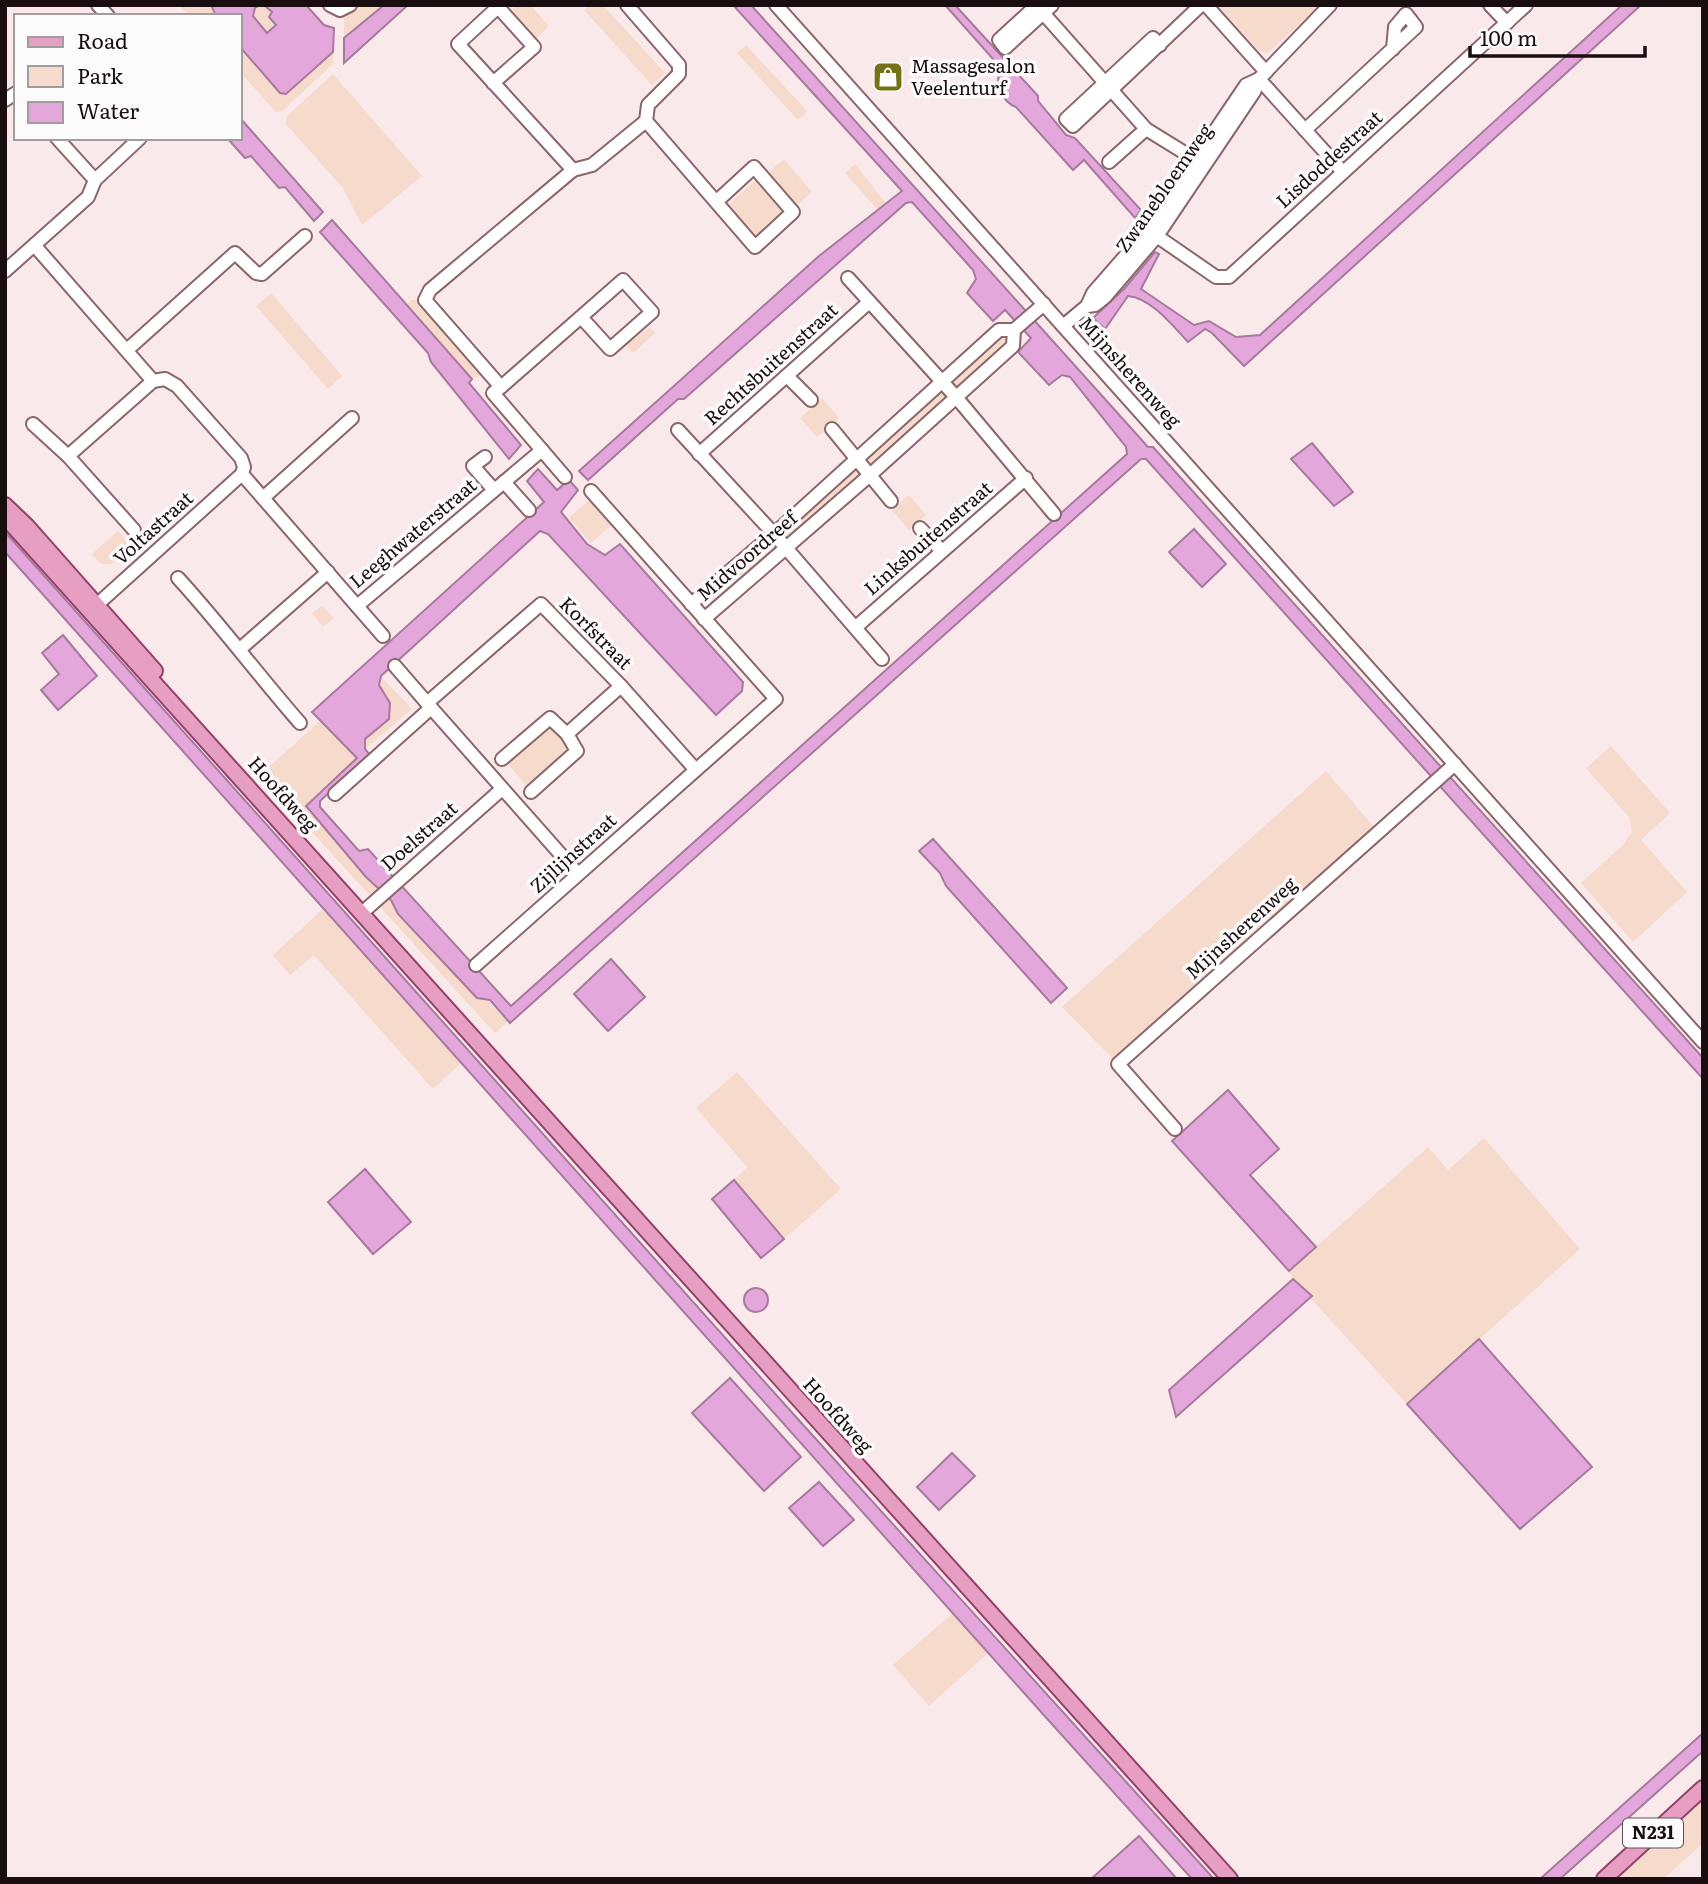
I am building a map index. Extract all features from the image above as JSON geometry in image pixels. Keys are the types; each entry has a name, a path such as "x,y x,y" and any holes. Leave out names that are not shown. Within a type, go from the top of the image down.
{"main road":[{"name":"Hoofdweg","path":"5,505 174,702 363,912 377,932 420,976 1230,1879"},
{"name":"Hoofdweg","path":"5,517 93,608"},
{"name":"N231","path":"1604,1879 1703,1788"}],"street":[{"path":"330,5 340,10 350,5"},
{"path":"501,387 425,300 439,282 573,170 592,164 646,121 648,105 679,74 679,65 627,5"},
{"name":"Mijnsherenweg","path":"776,5 1040,308 1063,326 1451,768 1703,1042"},
{"path":"1108,86 1160,45 1203,5 1343,172"},
{"name":"Zwanebloemweg","path":"1063,326 1087,306 1093,293 1152,233 1200,162 1246,85 1262,76 1330,5"},
{"path":"1490,5 1507,23"},
{"name":"Lisdoddestraat","path":"1152,233 1216,277 1229,277 1527,5"},
{"path":"493,83 534,47 498,7 458,44 493,83 573,170"},
{"path":"1041,7 1146,129 1200,162"},
{"path":"1306,130 1392,49"},
{"path":"646,121 716,202 755,247 793,212 754,167 716,202"},
{"path":"1109,162 1146,129"},
{"path":"59,140 95,180"},
{"path":"5,271 88,197 95,180 138,140"},
{"path":"127,350 235,253 256,273 262,274 306,236"},
{"path":"35,246 153,382 68,456"},
{"name":"Rechtsbuitenstraat","path":"848,278 941,381"},
{"path":"565,477 494,393 623,280 652,312 610,349 581,317"},
{"name":"Rechtsbuitenstraat","path":"699,454 868,303"},
{"name":"Midvoordreef","path":"1015,330 1013,346 704,619 691,604 774,534 999,330 1015,330 1040,308"},
{"path":"787,376 811,400"},
{"name":"Leeghwaterstraat","path":"153,382 165,379 177,386 241,458 244,467 242,474 383,636"},
{"path":"941,381 1054,514"},
{"path":"263,498 352,418"},
{"path":"33,424 68,456 134,530"},
{"path":"832,429 891,500"},
{"name":"Rechtsbuitenstraat","path":"678,430 786,548"},
{"name":"Leeghwaterstraat","path":"357,606 541,450"},
{"name":"Leeghwaterstraat","path":"485,457 474,466 529,510"},
{"name":"Voltastraat","path":"93,608 242,474"},
{"name":"Linksbuitenstraat","path":"856,627 1026,478"},
{"path":"591,491 691,604"},
{"path":"920,528 942,551"},
{"path":"786,548 881,659"},
{"path":"240,649 328,572"},
{"path":"178,578 240,649 250,667 300,723"},
{"name":"Korfstraat","path":"335,794 541,604 621,686 695,769"},
{"name":"Zijlijnstraat","path":"476,965 776,699 704,619"},
{"path":"395,666 578,874"},
{"path":"567,734 621,686"},
{"path":"502,759 550,718 567,734 577,751 531,793"},
{"name":"Mijnsherenweg","path":"1175,1129 1118,1064 1451,768"},
{"name":"Doelstraat","path":"363,912 502,789"}],"green space":[{"path":"180,5 211,5 215,14 187,14"},
{"path":"264,5 272,12 276,25 268,33 253,16 255,8"},
{"path":"359,5 384,5 344,38 344,18"},
{"path":"516,5 531,5 548,26 533,43 509,15"},
{"path":"589,5 603,5 665,73 652,85 584,10"},
{"path":"1218,5 1320,5 1268,53 1259,51"},
{"path":"746,45 807,111 798,120 737,53"},
{"path":"242,49 280,93 286,94 333,52 333,64 282,111 276,112 242,74"},
{"path":"333,74 422,176 362,225 343,188 285,123 287,116"},
{"path":"784,159 812,192 797,205 768,173"},
{"path":"855,164 887,205 880,212 845,173"},
{"path":"757,179 783,212 753,239 726,207"},
{"path":"271,293 342,376 328,389 256,306"},
{"path":"416,300 482,375 472,379 407,304"},
{"path":"650,327 655,333 633,353 626,345"},
{"path":"1003,336 1008,343 711,607 705,599"},
{"path":"822,398 839,418 817,437 800,418"},
{"path":"909,495 926,515 909,530 892,510"},
{"path":"590,499 612,524 591,543 569,518"},
{"path":"118,531 131,546 111,564 101,564 92,554"},
{"path":"322,606 334,618 323,627 312,613"},
{"path":"380,676 412,709 365,749 365,739 389,701 379,685"},
{"path":"320,721 357,758 306,806 366,877 391,900 398,914 508,1021 495,1033 260,775"},
{"path":"549,725 570,749 528,787 507,763"},
{"path":"1611,746 1670,813 1641,840 1687,892 1633,942 1581,883 1624,844 1632,831 1629,817 1586,768"},
{"path":"1326,771 1374,827 1113,1059 1062,1007"},
{"path":"323,909 461,1063 433,1089 314,955 290,975 273,955"},
{"path":"737,1072 841,1189 784,1239 734,1180 747,1167 696,1108"},
{"path":"1484,1138 1580,1249 1407,1404 1293,1279 1289,1271 1428,1147 1448,1170"},
{"path":"953,1613 988,1653 929,1706 893,1665"},
{"path":"1703,1797 1703,1843 1663,1879 1612,1879"}],"water":[{"path":"211,5 260,5 255,8 253,16 267,33 276,25 269,17 272,12 264,5 306,5 324,25 334,28 333,52 286,94 280,93 242,49 242,14 215,14"},
{"path":"384,5 408,5 344,63 344,38"},
{"path":"733,5 751,5 1148,447 1153,447 1703,1058 1703,1079 1146,459 1141,459 510,1023 490,1000 477,998 398,914 391,900 366,877 306,806 357,758 312,712 544,502 527,481 538,469 557,490 569,480 578,490 561,512 587,544 605,555 620,544 743,682 742,691 716,715 548,534 540,531 381,676 379,685 390,703 389,719 365,739 365,749 370,755 320,801 320,807 359,851 368,849 511,1006 1127,454 1126,447 1070,377 1062,375 1049,385 1018,352 1031,338 1005,310 993,321 967,293 976,279 973,270 912,202 906,203 588,480 579,471 819,256 902,191"},
{"path":"945,5 955,5 1038,96 1038,101 1066,135 1075,138 1141,210 1135,218 1084,160 1073,170 1016,107 1007,101 998,80 1002,69"},
{"path":"1622,5 1641,5 1244,366 1212,333 1205,329 1188,342 1153,307 1137,298 1128,296 1105,329 1093,318 1124,289 1155,252 1159,254 1141,289 1194,325 1209,321 1236,337 1260,335"},
{"path":"242,120 323,212 314,221 285,187 279,188 251,156 245,158 229,140 242,140"},
{"path":"332,220 472,379 469,383 521,445 509,459 431,362 428,353 320,232"},
{"path":"1312,443 1353,492 1334,506 1291,459"},
{"path":"1194,529 1226,564 1202,587 1169,552"},
{"path":"5,532 796,1417 1214,1879 1192,1879 1050,1722 5,552"},
{"path":"63,635 97,676 58,710 41,690 59,674 42,653"},
{"path":"933,839 1067,988 1051,1003 946,886 940,873 919,851"},
{"path":"611,959 645,997 608,1031 574,994"},
{"path":"1228,1090 1279,1149 1250,1175 1316,1247 1289,1271 1172,1141"},
{"path":"365,1169 411,1222 373,1254 328,1202"},
{"path":"734,1180 784,1239 761,1258 712,1199"},
{"path":"1293,1279 1312,1296 1176,1417 1169,1390"},
{"path":"756,1288 767,1295 768,1300 761,1311 756,1312 745,1305 744,1300 751,1289"},
{"path":"1479,1339 1592,1467 1520,1529 1407,1404"},
{"path":"730,1378 801,1457 764,1491 692,1413"},
{"path":"952,1453 975,1476 939,1510 917,1487"},
{"path":"819,1482 854,1520 823,1546 789,1508"},
{"path":"1703,1733 1703,1751 1560,1879 1540,1879"},
{"path":"1139,1836 1177,1879 1091,1879"}],"place":[{"name":"Massagesalon Veelenturf","path":"888,77"}]}
